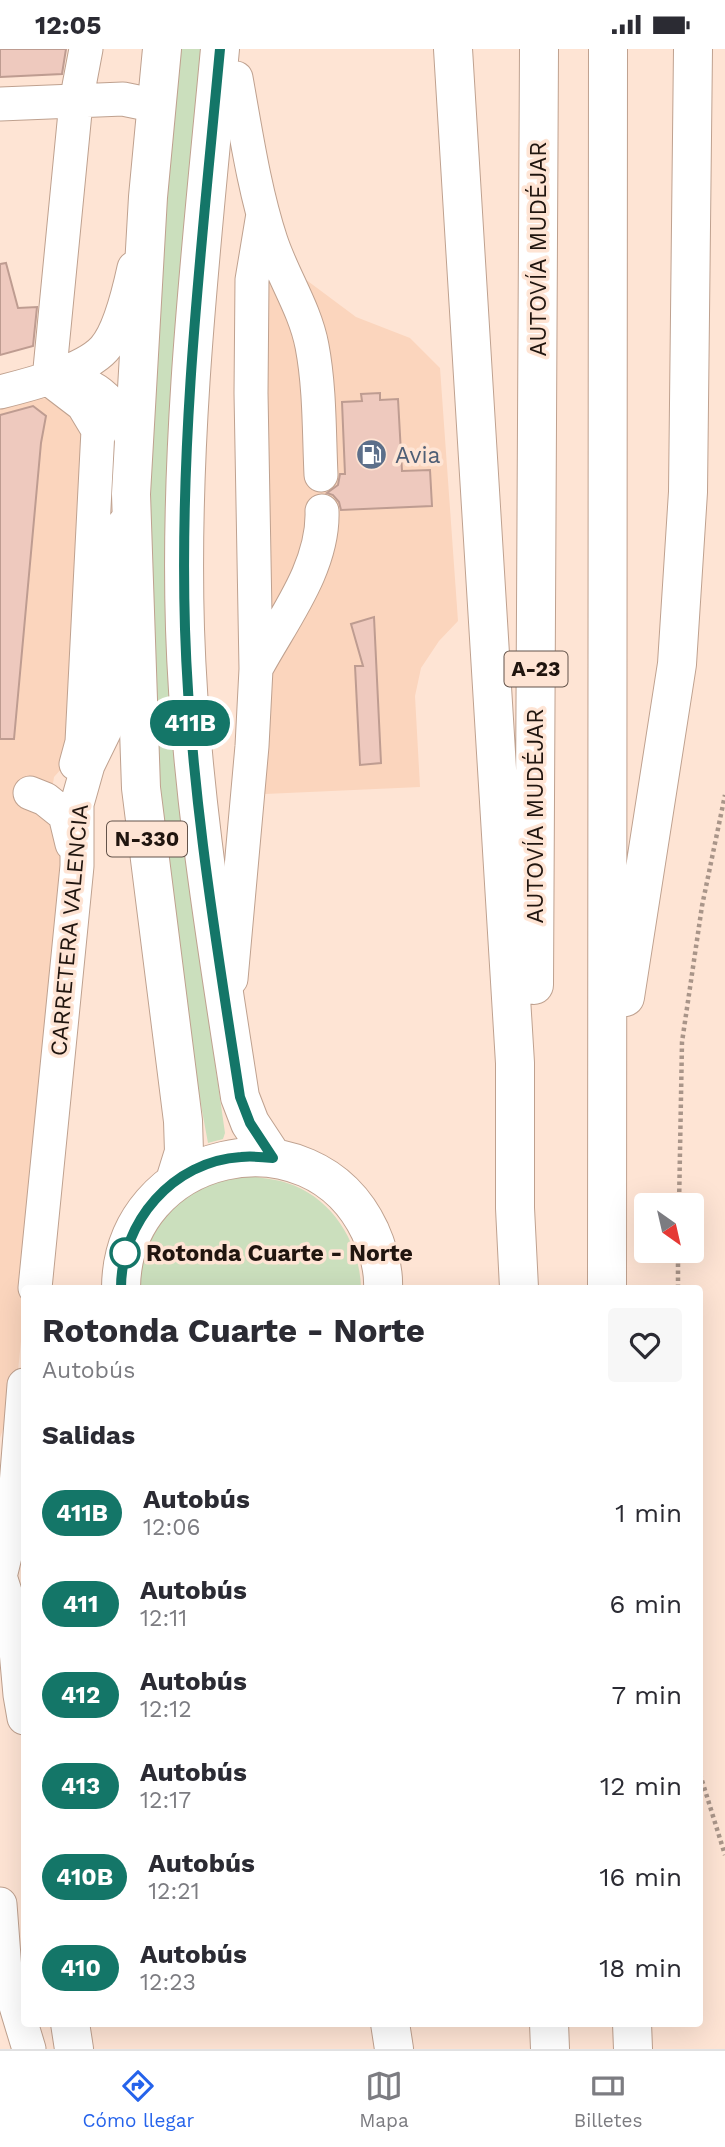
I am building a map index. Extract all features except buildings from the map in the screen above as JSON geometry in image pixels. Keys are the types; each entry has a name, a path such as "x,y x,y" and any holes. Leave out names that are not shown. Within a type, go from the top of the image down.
{"highway":[{"name":"N-330","path":"162,49 148,197 131,495 141,788 183,1121 184,1152 175,1181"},
{"path":"453,49 515,1063 515,1208 519,1285"},
{"name":"AUTOVÍA MUDÉJAR","path":"530,1285 539,49"},
{"path":"607,1285 608,49"},
{"path":"606,1147 619,1094 625,995 677,664 688,492 693,49"},
{"name":"N-330","path":"232,59 208,176 190,377 186,462 185,630 195,795 240,1097 250,1123 273,1158"},
{"path":"121,1285 124,1258 137,1223 160,1193 175,1181 205,1165 239,1157 273,1158 308,1168 339,1188 362,1215 378,1248 383,1285"},
{"path":"70,2027 74,2049"},
{"path":"391,2027 394,2049"},
{"path":"549,2027 550,2049"},
{"path":"632,2027 634,2049"}],"street":[{"path":"49,379 76,102 86,49"},
{"path":"232,59 263,214 272,244 305,319 312,345 316,371 321,475"},
{"path":"0,104 124,99 157,106"},
{"path":"0,392 49,379 84,363 104,349 127,297 148,197"},
{"path":"228,1014 252,746 256,669 251,393 252,279 263,214"},
{"path":"49,379 77,382 98,392 126,423 134,445"},
{"path":"49,379 83,405 98,431 78,780 59,781 30,793 45,799 65,815 78,866"},
{"name":"CARRETERA VALENCIA","path":"35,1285 78,866 78,780 108,724 112,686 111,583 131,495"},
{"path":"256,669 296,599 312,564 323,532 323,511"},
{"path":"15,1406 13,1523 0,1576 13,1617 21,1701"},
{"path":"0,1904 2,1970 21,2026"},
{"path":"21,2027 29,2049"}],"path":[{"path":"679,1193 682,1042 702,906 725,795"},
{"path":"677,1285 678,1263"},
{"path":"703,1784 725,1855"}],"shaded area":[{"path":"264,276 305,279 356,317 410,338 440,368 458,621 439,641 421,668 415,696 420,787 265,794 267,687"},
{"path":"33,396 55,401 89,433 63,767 54,777 49,809 70,853 27,1285 21,1285 21,1341 16,1391 0,1438 0,403"}],"green space":[{"path":"180,49 204,49 202,973 225,1133 223,1139 208,1143 182,1002 148,689 151,297"},
{"path":"249,1176 283,1182 317,1199 330,1211 349,1239 361,1285 140,1285 141,1271 151,1239 170,1211 196,1190 221,1181"}],"bus line":[{"name":"411B","path":"121,1285 129,1240 137,1223 160,1193 175,1181 205,1165 239,1157 273,1158 250,1123 240,1097 195,795 185,630 184,545 190,377 220,49"}],"place":[{"name":"Avia","path":"372,455"},
{"name":"Rotonda Cuarte - Norte","path":"125,1253"}]}
